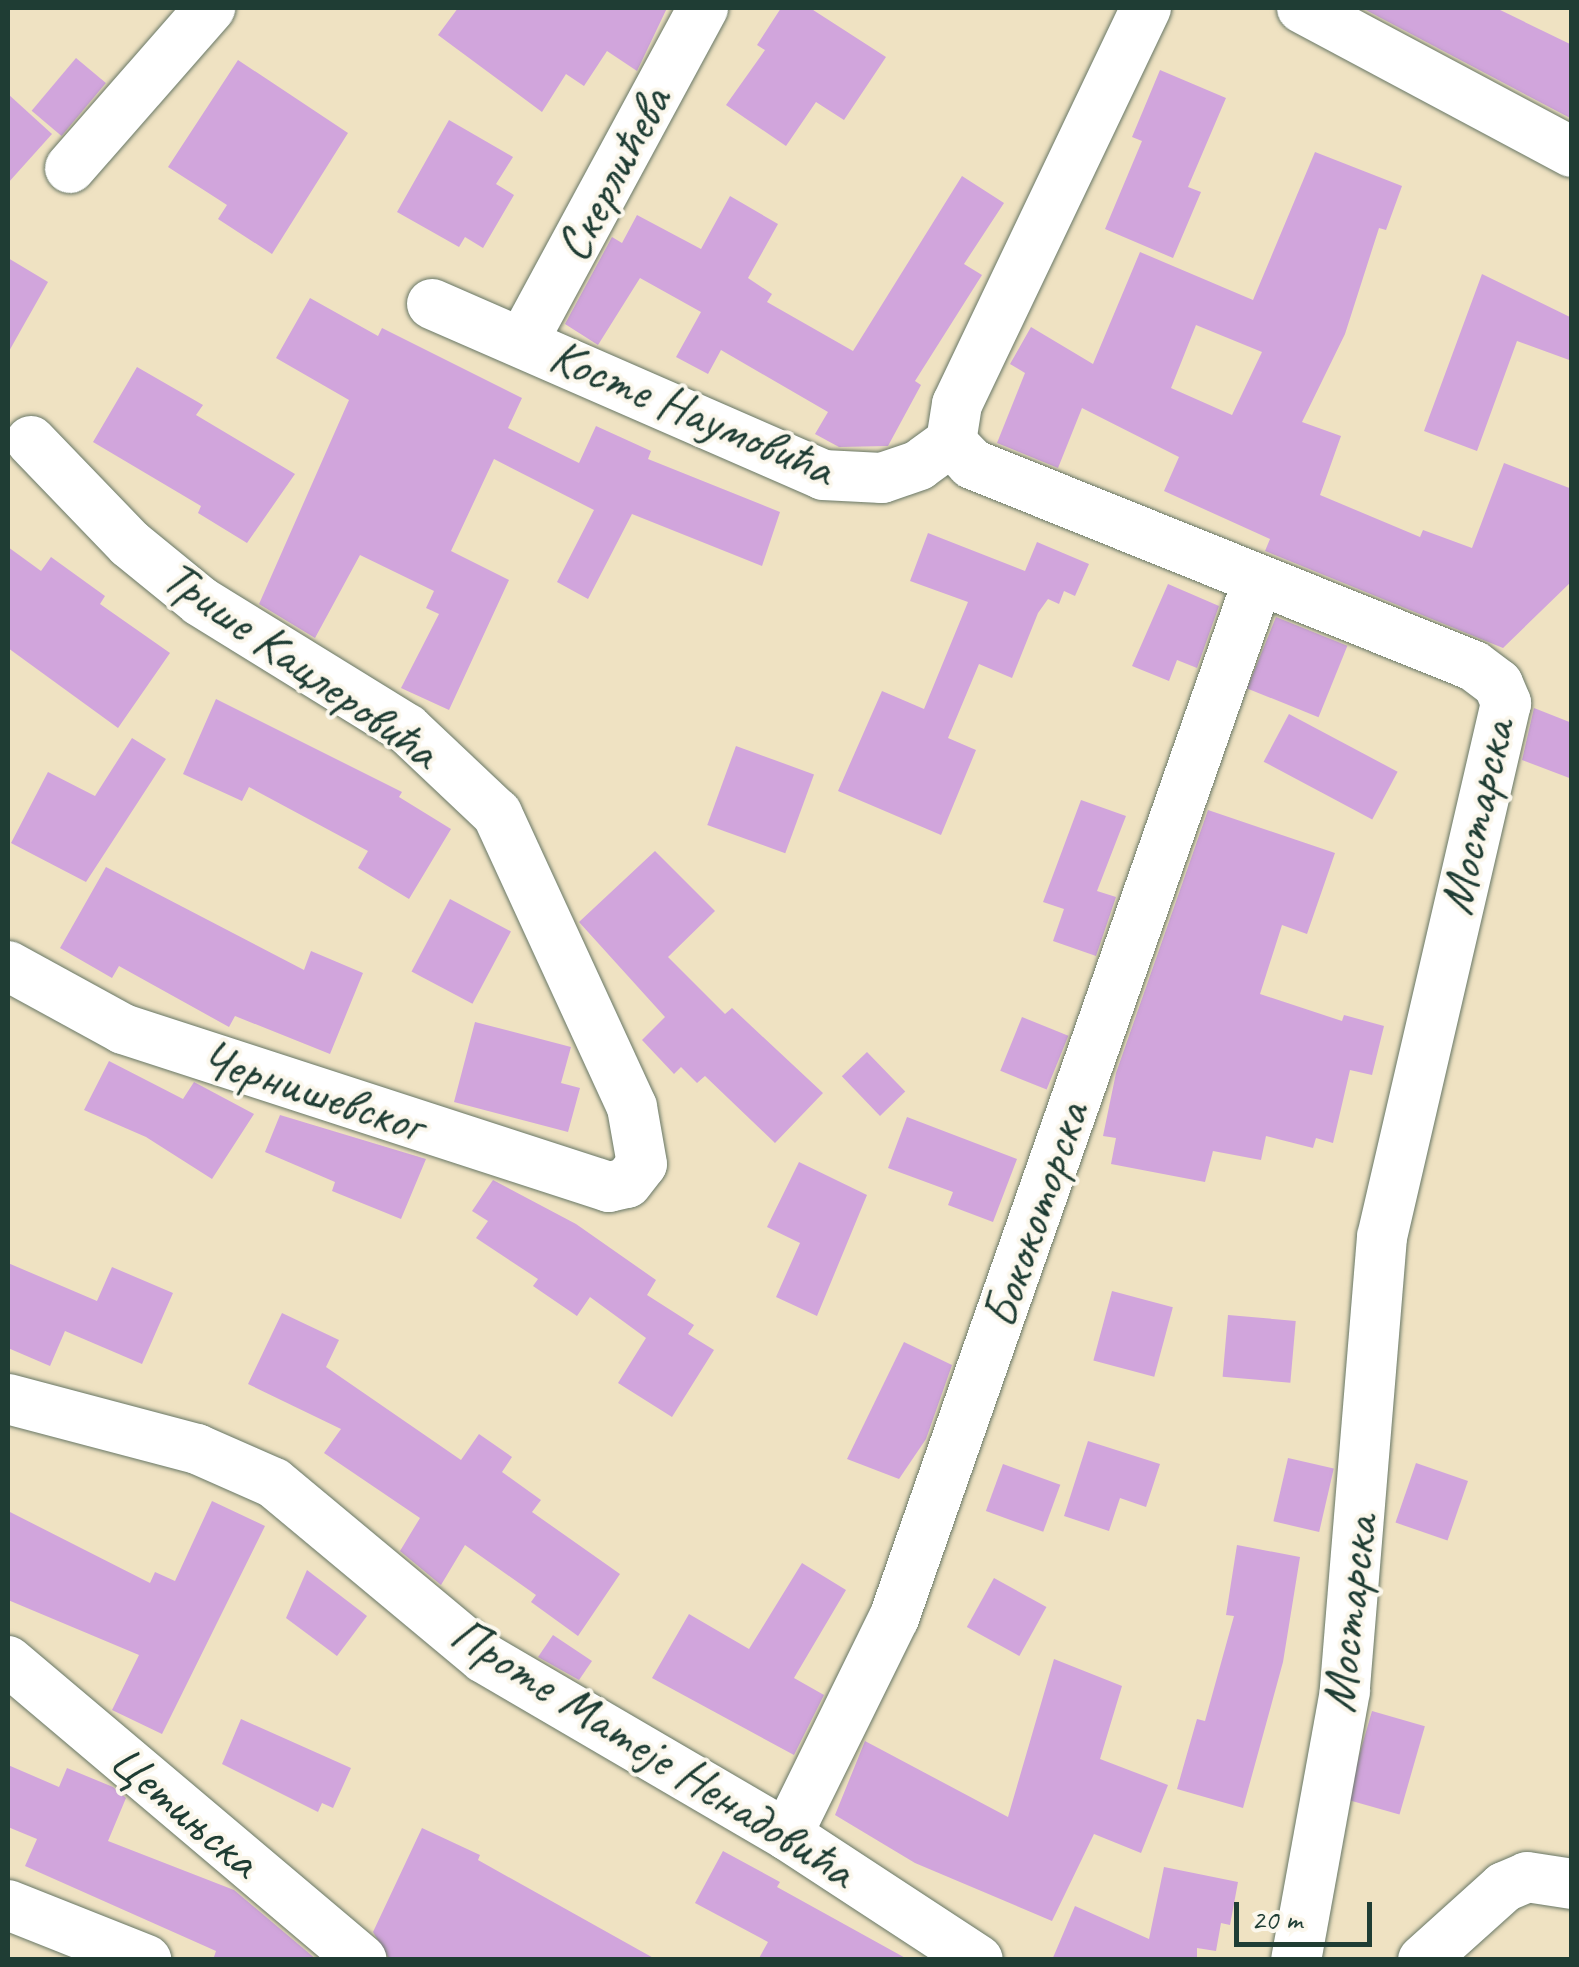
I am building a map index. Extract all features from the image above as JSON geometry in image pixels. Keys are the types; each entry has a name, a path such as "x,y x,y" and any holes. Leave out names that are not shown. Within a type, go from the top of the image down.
{"street":[{"path":"70,168 210,8"},
{"name":"Скерлићева","path":"523,342 703,8"},
{"path":"951,442 957,404 1146,8"},
{"path":"1302,8 1572,152"},
{"name":"Косте Наумовића","path":"432,304 823,475 882,478 918,465 951,442"},
{"name":"Трише Кацлеровића","path":"31,440 130,544 200,601 407,728 497,814 632,1107 642,1164 627,1183"},
{"name":"Мостарска","path":"951,442 972,464 1257,583 1383,625 1474,666 1498,684 1506,703 1382,1237 1345,1691 1296,1960"},
{"name":"Бококоторска","path":"787,1835 894,1618 1257,583"},
{"name":"Чернишевског","path":"8,966 140,1035 609,1188 627,1183"},
{"name":"Проте Матеје Ненадовића","path":"8,1399 196,1449 274,1482 484,1658 787,1835 978,1960"},
{"name":"Цетињска","path":"8,1660 362,1960"},
{"path":"1423,1960 1504,1887 1527,1877 1572,1884"},
{"path":"8,1905 146,1960"}],"building":[{"path":"458,8 667,8 637,71 607,51 584,86 566,74 542,112 438,35"},
{"path":"781,8 810,8 886,57 844,120 816,102 786,146 726,105 765,50 757,45"},
{"path":"1362,8 1496,8 1572,45 1572,119"},
{"path":"76,58 106,83 62,136 32,111"},
{"path":"238,60 348,133 272,254 218,219 227,205 168,167"},
{"path":"1160,70 1226,98 1188,187 1201,192 1173,258 1105,229 1142,141 1132,137"},
{"path":"8,94 52,134 8,183"},
{"path":"449,120 513,157 496,184 514,195 483,248 465,237 459,247 397,212"},
{"path":"1315,152 1402,186 1386,230 1379,228 1345,334 1302,422 1341,436 1320,495 1420,537 1423,530 1472,548 1504,463 1572,489 1572,581 1503,648 1265,551 1270,539 1164,491 1179,457 1082,408 1058,468 997,443 1025,373 1010,364 1031,327 1093,364 1140,252 1253,300","holes":["1196,325 1262,352 1232,415 1171,388"]},
{"path":"962,176 1004,203 964,264 982,275 915,381 921,385 888,446 839,447 815,434 828,412 721,350 708,374 676,357 701,312 640,278 598,345 565,324 612,237 622,243 637,215 701,249 730,196 778,224 748,278 772,294 767,302 853,351"},
{"path":"8,258 48,282 8,353"},
{"path":"1482,274 1572,318 1572,361 1517,341 1477,451 1424,431"},
{"path":"310,298 378,336 382,328 522,398 508,428 579,463 596,426 651,451 648,459 780,512 762,566 632,514 588,599 557,582 594,510 494,459 451,551 509,580 449,710 401,688 439,614 426,608 434,591 360,555 315,638 259,604 349,400 276,358"},
{"path":"137,367 203,405 196,415 295,474 247,543 198,513 201,506 93,442"},
{"path":"928,533 1025,571 1037,542 1089,564 1075,596 1064,591 1059,604 1048,599 1038,613 1012,678 979,664 948,738 976,750 941,835 838,791 882,691 924,709 968,602 910,581"},
{"path":"8,547 41,571 51,557 105,596 100,604 170,653 118,728 8,648"},
{"path":"1168,584 1219,606 1197,668 1177,660 1169,681 1132,666"},
{"path":"1276,617 1347,646 1319,717 1247,688"},
{"path":"216,699 402,792 399,797 451,829 409,899 358,868 368,851 249,787 242,801 183,774"},
{"path":"1534,708 1572,723 1572,779 1522,760"},
{"path":"1289,714 1398,772 1372,819 1264,762"},
{"path":"132,738 166,759 86,882 11,843 48,772 95,796"},
{"path":"736,746 814,774 785,853 707,825"},
{"path":"1081,800 1126,816 1097,891 1116,897 1096,956 1053,941 1064,909 1043,902"},
{"path":"1208,810 1335,853 1307,934 1282,925 1260,994 1342,1021 1344,1015 1384,1026 1372,1075 1350,1070 1333,1143 1316,1138 1313,1148 1266,1136 1261,1160 1213,1151 1205,1182 1111,1164 1116,1138 1103,1136 1116,1073"},
{"path":"655,851 715,911 668,957 725,1014 732,1008 823,1093 775,1143 705,1076 697,1083 681,1067 674,1074 642,1040 665,1017 579,922"},
{"path":"106,867 304,970 311,951 363,973 330,1054 235,1016 229,1027 119,966 112,978 60,948"},
{"path":"450,899 511,931 472,1004 412,971"},
{"path":"1022,1017 1068,1036 1047,1090 1000,1071"},
{"path":"475,1022 571,1047 561,1083 580,1088 568,1132 454,1102"},
{"path":"867,1052 905,1092 880,1116 842,1076"},
{"path":"109,1061 183,1099 194,1082 254,1114 212,1179 146,1137 84,1110"},
{"path":"280,1115 426,1159 401,1219 332,1191 335,1182 265,1152"},
{"path":"907,1117 1017,1159 993,1222 948,1205 953,1192 888,1168"},
{"path":"799,1162 867,1195 817,1316 776,1297 800,1243 767,1227"},
{"path":"493,1180 576,1224 656,1280 647,1295 694,1325 688,1334 714,1350 672,1417 618,1383 646,1338 590,1297 577,1316 533,1286 538,1279 476,1238 488,1221 472,1211"},
{"path":"8,1263 97,1301 112,1267 173,1293 142,1364 65,1331 50,1366 8,1348"},
{"path":"1112,1291 1173,1307 1154,1377 1093,1361"},
{"path":"282,1313 339,1340 326,1367 461,1460 479,1434 512,1457 502,1472 541,1500 532,1512 620,1574 578,1636 531,1602 536,1595 465,1545 441,1585 400,1551 420,1518 324,1453 341,1429 248,1384"},
{"path":"1228,1315 1296,1321 1290,1383 1223,1377"},
{"path":"904,1342 952,1365 926,1439 899,1479 847,1459"},
{"path":"1088,1441 1160,1464 1146,1507 1120,1498 1109,1531 1064,1516"},
{"path":"1288,1458 1334,1469 1319,1532 1273,1521"},
{"path":"1416,1463 1468,1481 1447,1540 1395,1523"},
{"path":"1003,1464 1060,1485 1043,1532 986,1511"},
{"path":"212,1501 265,1526 162,1734 112,1710 139,1655 8,1600 8,1511 150,1583 155,1572 175,1581"},
{"path":"1237,1545 1300,1557 1283,1662 1243,1808 1177,1789 1197,1719 1205,1721 1234,1616 1226,1615"},
{"path":"802,1563 846,1590 794,1678 824,1695 794,1755 652,1678 689,1614 749,1649"},
{"path":"307,1570 367,1616 337,1656 286,1618"},
{"path":"994,1578 1046,1607 1019,1656 967,1627"},
{"path":"553,1635 592,1661 579,1680 538,1657"},
{"path":"1054,1659 1122,1686 1100,1759 1168,1785 1141,1853 1094,1834 1052,1921 915,1863 835,1815 865,1741 1008,1817"},
{"path":"1372,1711 1425,1726 1400,1815 1347,1799"},
{"path":"241,1719 351,1768 333,1808 322,1803 318,1812 222,1764"},
{"path":"8,1765 59,1787 67,1768 113,1787 126,1798 108,1841 234,1890 317,1960 213,1960 216,1951 25,1866 37,1839 8,1827"},
{"path":"422,1828 480,1855 478,1860 657,1960 390,1960 373,1932"},
{"path":"723,1851 780,1882 777,1887 909,1960 758,1960 768,1942 695,1903"},
{"path":"1164,1867 1238,1882 1230,1925 1221,1923 1216,1951 1197,1948 1197,1960 1052,1960 1075,1906 1149,1939"}]}
